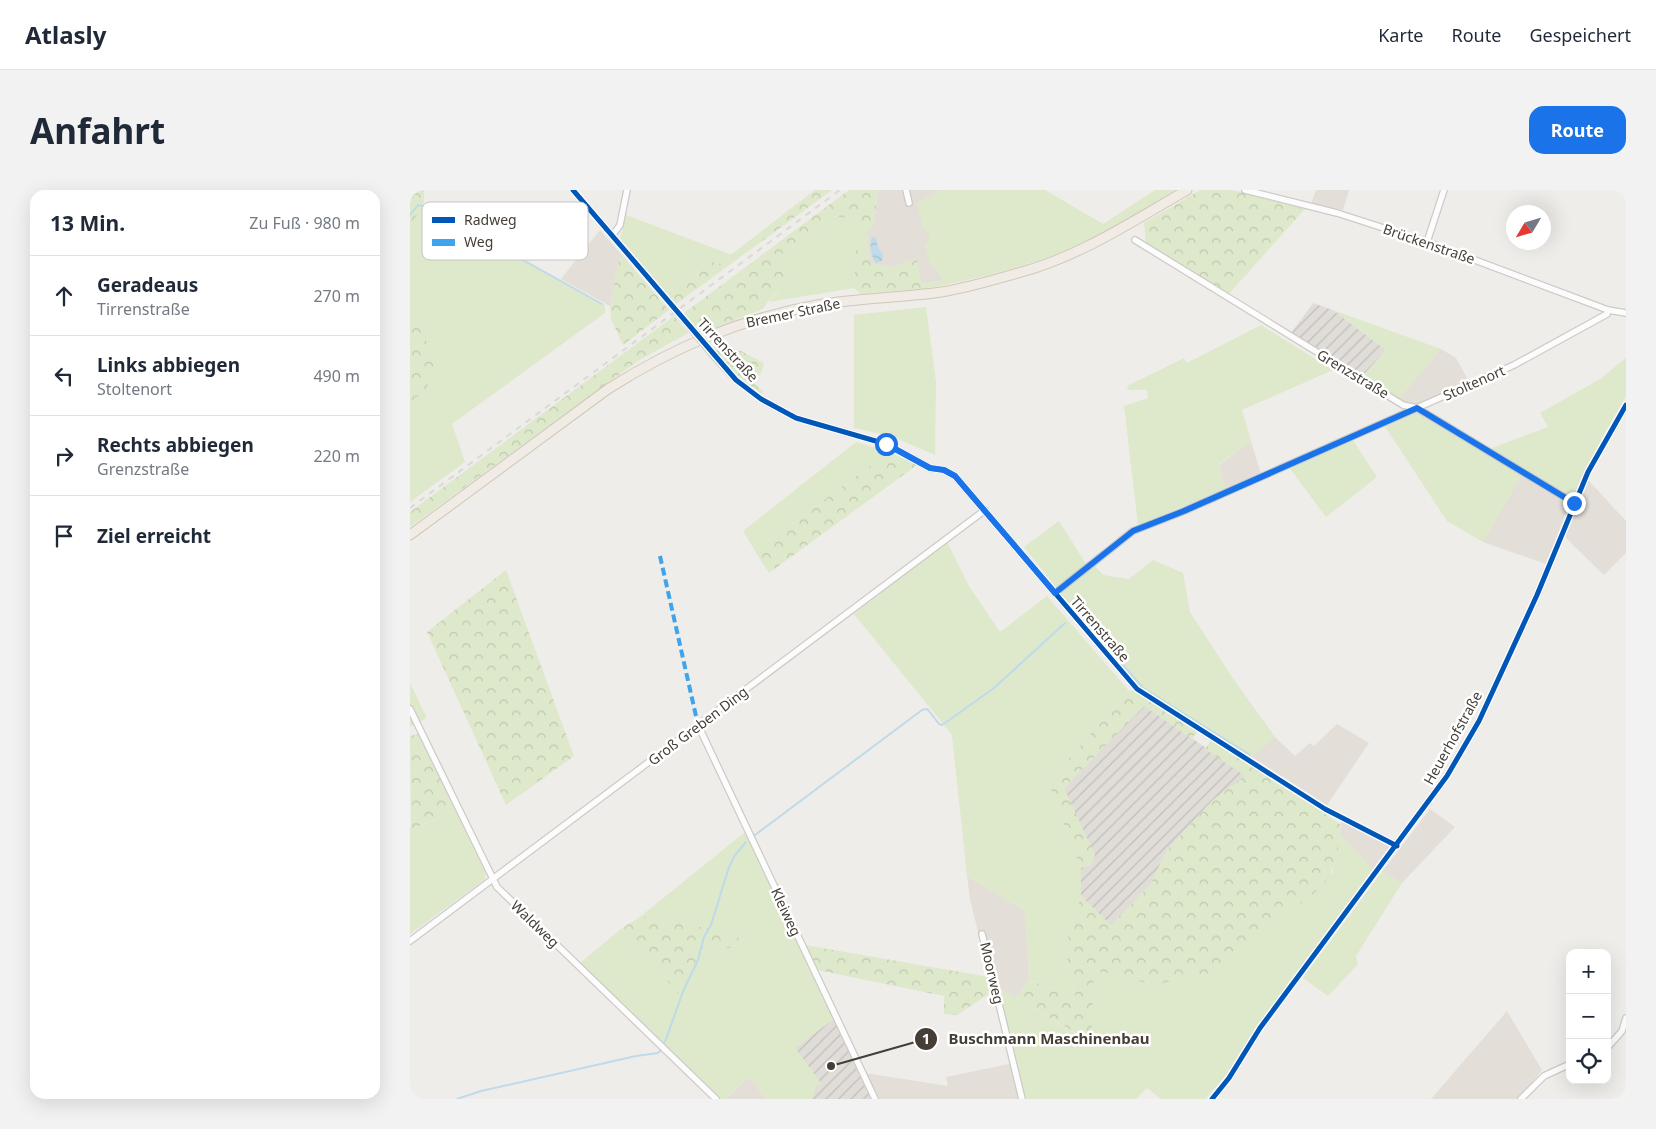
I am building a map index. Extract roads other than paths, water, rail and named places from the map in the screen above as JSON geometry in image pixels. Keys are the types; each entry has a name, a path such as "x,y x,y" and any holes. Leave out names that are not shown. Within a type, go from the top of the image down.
{"main road":[{"name":"Bremer Straße","path":"410,535 608,389 666,354 693,342 723,330 768,316 810,307 942,292 1020,273 1057,260 1097,242 1187,190"}],"street":[{"name":"Tirrenstraße","path":"573,190 583,202"},
{"path":"612,236 620,224 627,190"},
{"path":"906,190 909,204"},
{"name":"Brückenstraße","path":"1245,190 1337,213 1427,242 1608,310"},
{"path":"1427,242 1444,190"},
{"name":"Tirrenstraße","path":"588,208 736,380 761,399 796,418 886,444 930,468 950,473 985,510 1137,688 1325,809 1397,846"},
{"name":"Grenzstraße","path":"1135,240 1403,405 1417,408 1574,503"},
{"path":"1608,310 1626,313"},
{"name":"Stoltenort","path":"1055,593 1133,531 1184,511 1514,365 1606,314 1608,310"},
{"name":"Heuerhofstraße","path":"1212,1099 1229,1078 1260,1028 1397,846 1447,776 1479,721 1537,594 1588,472 1626,405"},
{"name":"Groß Greben Ding","path":"410,941 985,510"},
{"name":"Waldweg","path":"410,708 497,887 716,1099"},
{"name":"Kleiweg","path":"698,725 875,1099"},
{"name":"Moorweg","path":"982,934 1022,1099"},
{"path":"1611,1043 1622,1031 1626,1018"},
{"path":"1521,1099 1544,1076 1566,1066"}],"water":[{"path":"872,237 876,238 878,247 883,255 882,261 876,263 871,250"}],"waterway":[{"path":"410,215 418,205 422,206"},
{"path":"523,260 602,304"},
{"path":"1077,613 1143,688 1250,755"},
{"path":"755,835 922,710 927,709 939,724 945,723 994,688 1065,623"},
{"path":"665,1042 684,989 698,960 704,937 711,925 729,867 735,855 746,842"},
{"path":"457,1099 481,1091 636,1056 658,1053 661,1050"}],"railway":[{"path":"410,508 840,190"}],"place":[{"name":"Buschmann Maschinenbau","path":"831,1066"}]}
